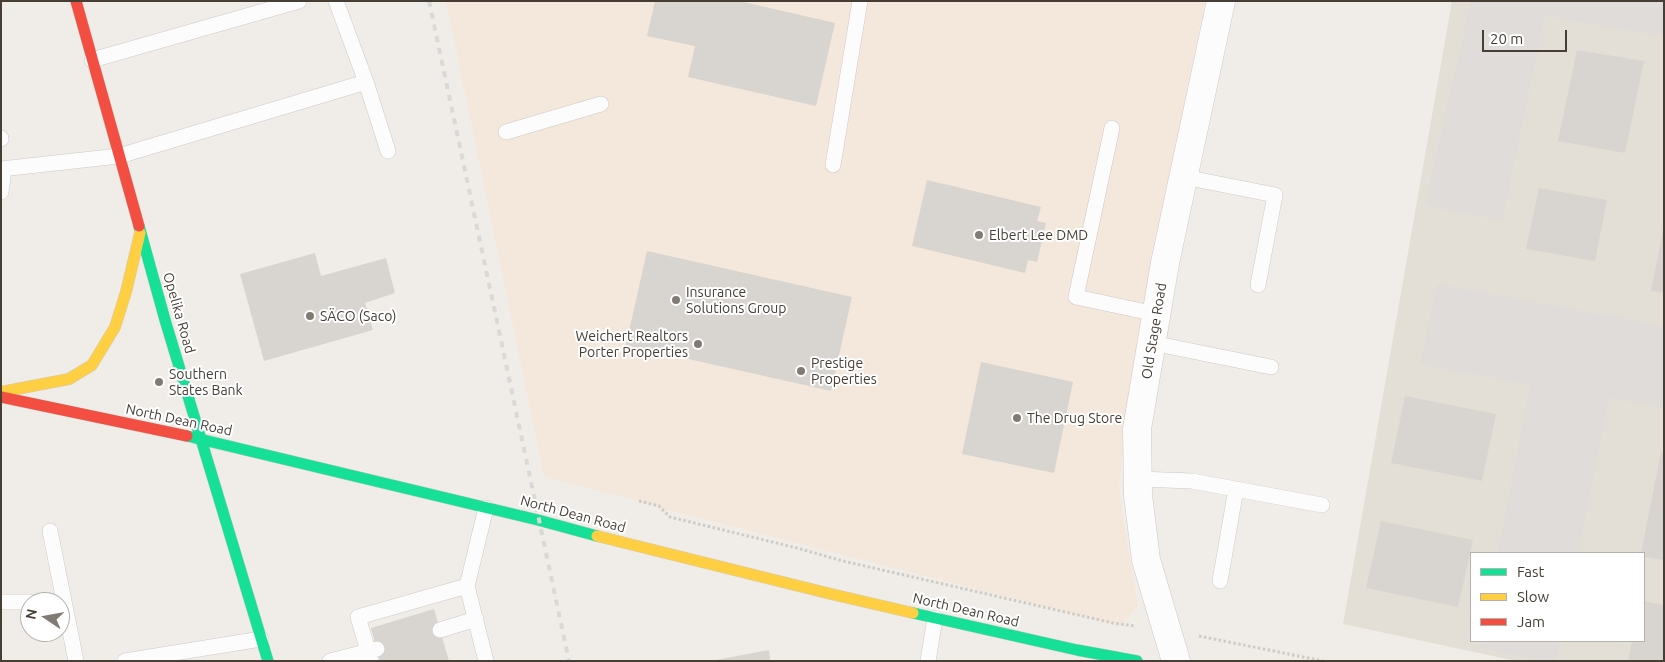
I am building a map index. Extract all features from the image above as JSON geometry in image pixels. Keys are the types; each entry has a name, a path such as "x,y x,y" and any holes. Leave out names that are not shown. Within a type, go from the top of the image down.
{"street":[{"name":"Opelika Road","path":"76,1 165,320 268,661"},
{"name":"Old Stage Road","path":"1176,661 1146,560 1138,495 1137,429 1156,314 1221,1"},
{"path":"1,392 69,379 92,365 115,327 126,292 140,231"},
{"name":"North Dean Road","path":"1,398 201,440 486,508 821,592 1077,650 1137,661"}],"lane":[{"path":"92,60 299,1"},
{"path":"336,1 366,82 388,151"},
{"path":"833,165 860,1"},
{"path":"1,192 3,169 119,156 366,82"},
{"path":"506,132 601,104"},
{"path":"1112,128 1076,297 1156,314"},
{"path":"1184,177 1275,196 1258,285"},
{"path":"1152,343 1271,367"},
{"path":"1138,479 1192,481 1322,506"},
{"path":"1220,581 1236,489"},
{"path":"486,508 467,586 486,661"},
{"path":"50,531 60,592"},
{"path":"330,661 372,654 358,617 467,586"},
{"path":"1,602 20,602"},
{"path":"928,661 936,618"},
{"path":"440,630 476,619"},
{"path":"70,636 76,661"},
{"path":"125,661 261,639"}],"path":[{"path":"639,501 659,506 670,517 843,561 1113,623 1167,630 1323,661"}],"shaded area":[{"path":"446,1 1205,1 1152,266 1131,391 1119,487 1138,606 1121,626 684,514 544,476"},
{"path":"1452,1 1664,1 1664,661 1516,661 1343,624"},
{"path":"1471,1 1664,1 1664,37 1545,16 1502,221 1425,205"},
{"path":"1437,284 1664,326 1664,408 1609,398 1578,552 1498,552 1530,385 1420,364"},
{"path":"1481,642 1561,642 1557,661 1541,661 1480,648"}],"building":[{"path":"655,1 739,1 835,23 816,106 688,77 695,46 647,36"},
{"path":"1577,50 1644,61 1625,153 1558,141"},
{"name":"Elbert Lee DMD","path":"927,180 1041,207 1037,221 1046,223 1037,262 1028,260 1025,273 912,246"},
{"path":"1539,188 1607,200 1595,261 1526,249"},
{"path":"1664,231 1664,293 1651,291"},
{"path":"647,251 852,297 831,391 626,345"},
{"name":"SÄCO (Saco)","path":"315,253 321,276 386,258 395,293 365,303 373,330 264,361 240,274"},
{"name":"The Drug Store","path":"981,362 1073,382 1054,473 962,454"},
{"path":"1405,396 1496,414 1482,481 1391,463"},
{"path":"1661,452 1664,452 1664,560 1645,557 1645,552 1641,552"},
{"path":"1381,521 1473,540 1458,607 1366,588"},
{"path":"1645,601 1664,605 1664,661 1628,661 1632,642 1645,642"},
{"path":"434,609 449,661 380,661 371,628"},
{"path":"769,650 770,661 716,660"}],"railway":[{"path":"429,1 569,661"}],"traffic: fast":[{"path":"139,226 165,320 268,661"},
{"path":"187,436 538,520 597,536"},
{"path":"913,613 1077,650 1137,661"}],"traffic: slow":[{"path":"1,392 69,379 92,365 115,327 126,292 140,233"},
{"path":"597,536 913,613"}],"traffic: jam":[{"path":"76,1 139,226"},
{"path":"1,397 187,436"}],"place":[{"name":"Elbert Lee DMD","path":"979,235"},
{"name":"Insurance Solutions Group","path":"676,300"},
{"name":"SÄCO (Saco)","path":"310,316"},
{"name":"Weichert Realtors Porter Properties","path":"698,344"},
{"name":"Prestige Properties","path":"801,371"},
{"name":"Southern States Bank","path":"159,382"},
{"name":"The Drug Store","path":"1017,418"}]}
